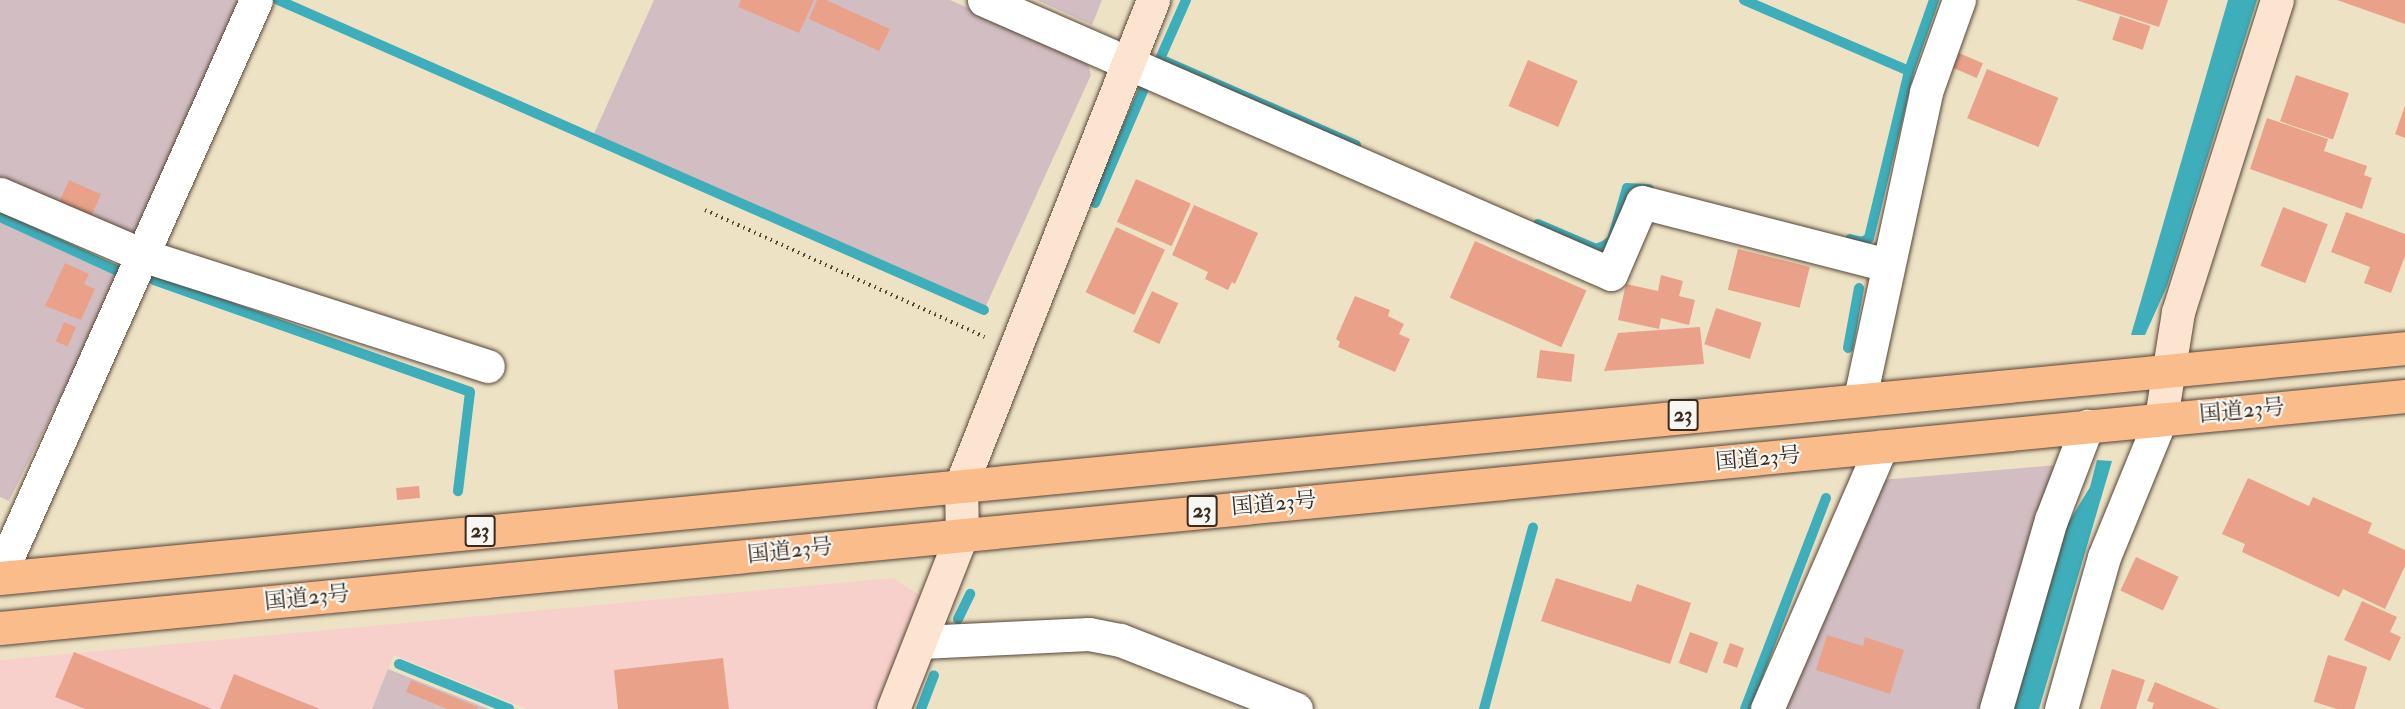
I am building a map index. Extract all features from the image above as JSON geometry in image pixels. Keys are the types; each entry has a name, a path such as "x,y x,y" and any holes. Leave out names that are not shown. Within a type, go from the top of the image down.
{"highway":[{"name":"23","path":"0,576 2172,368 2405,348"},
{"name":"国道23号","path":"0,628 2405,396"}],"street":[{"path":"0,576 145,256 256,0"},
{"path":"984,0 1611,274 1642,202 1887,265"},
{"path":"893,709 962,534 961,485 1125,63 1153,0"},
{"path":"1860,398 1926,92 1959,0"},
{"path":"2061,709 2104,557 2161,418 2172,368 2178,312 2277,0"},
{"path":"0,194 145,256 488,366"},
{"path":"1996,709 2051,520 2087,426"},
{"path":"1767,709 1881,447"},
{"path":"921,642 1089,634 1120,640 1296,709"}],"path":[{"path":"705,210 1015,351"}],"shaded area":[{"path":"0,0 241,0 134,243 0,184"},
{"path":"654,0 950,0 1087,61 1091,75 984,310 592,138"},
{"path":"1037,0 1102,0 1092,25"},
{"path":"0,220 121,275 9,501 0,497"},
{"path":"2058,465 1987,709 1778,709 1881,480"},
{"path":"893,578 922,597 874,709 527,709 394,655 372,709 0,709 0,660"},
{"path":"388,669 489,709 372,709"}],"water":[{"path":"2228,0 2257,0 2167,286 2145,335 2131,335"},
{"path":"2097,460 2112,461 2039,709 2014,709 2067,525 2090,487"}],"building":[{"path":"741,0 814,0 799,33 738,7"},
{"path":"817,0 826,0 890,29 879,51 809,19"},
{"path":"2076,0 2168,0 2159,27"},
{"path":"2337,0 2405,0 2405,24"},
{"path":"2120,16 2150,26 2143,50 2112,40"},
{"path":"1959,53 1983,63 1977,78 1953,68"},
{"path":"1528,60 1578,81 1558,127 1508,106"},
{"path":"1987,69 2058,98 2039,147 1967,118"},
{"path":"2296,75 2349,93 2333,140 2280,121"},
{"path":"2405,106 2405,138 2395,134"},
{"path":"2267,118 2328,139 2324,151 2367,166 2364,175 2372,178 2362,209 2250,169"},
{"path":"1136,179 1191,203 1172,246 1117,222"},
{"path":"69,180 101,194 91,216 59,202"},
{"path":"1194,205 1258,233 1235,284 1232,282 1228,290 1205,279 1208,272 1172,255"},
{"path":"2283,207 2328,224 2305,283 2260,266"},
{"path":"2346,212 2405,234 2405,256 2391,293 2364,283 2370,267 2331,252"},
{"path":"1116,227 1165,250 1135,315 1086,292"},
{"path":"1475,241 1586,291 1561,347 1450,298"},
{"path":"1738,249 1810,267 1800,308 1728,290"},
{"path":"65,263 89,274 84,284 95,289 81,320 45,306"},
{"path":"1661,275 1683,281 1679,296 1695,300 1689,325 1661,318 1659,329 1618,320 1626,284 1658,291"},
{"path":"1152,291 1178,303 1159,344 1133,332"},
{"path":"1355,296 1390,310 1388,316 1404,324 1399,334 1410,339 1395,372 1338,347 1340,342 1336,339"},
{"path":"1716,308 1762,323 1750,359 1704,344"},
{"path":"64,322 76,327 68,346 56,341"},
{"path":"1700,327 1704,364 1604,371 1618,333"},
{"path":"1540,350 1575,354 1571,382 1537,378"},
{"path":"2248,478 2309,506 2313,497 2372,523 2368,533 2405,550 2405,566 2385,609 2343,589 2339,597 2242,552 2245,544 2222,534"},
{"path":"419,486 420,498 397,500 396,488"},
{"path":"2136,557 2179,577 2163,610 2120,591"},
{"path":"1556,578 1631,602 1637,584 1691,603 1670,664 1541,621"},
{"path":"2362,601 2397,617 2390,632 2401,637 2390,661 2344,640"},
{"path":"1690,632 1718,642 1707,673 1679,663"},
{"path":"1827,635 1863,646 1865,637 1904,650 1890,694 1816,670"},
{"path":"1730,643 1744,648 1737,668 1723,663"},
{"path":"74,652 212,709 85,709 55,697"},
{"path":"2328,655 2367,667 2354,709 2337,709 2314,702"},
{"path":"723,658 729,709 618,709 614,670"},
{"path":"2112,669 2145,680 2136,709 2100,709"},
{"path":"234,674 320,709 220,709"},
{"path":"411,680 478,707 477,709 447,709 406,692"},
{"path":"2155,682 2219,709 2152,709 2154,703 2147,701"}],"waterway":[{"path":"278,0 984,310"},
{"path":"1186,0 1160,59 1356,145"},
{"path":"1744,0 1909,71"},
{"path":"1850,239 1862,242 1869,238 1909,71 1934,0"},
{"path":"1095,203 1143,91"},
{"path":"1538,224 1596,249 1612,240 1627,188 1649,189"},
{"path":"0,217 118,271"},
{"path":"154,280 470,392 458,491"},
{"path":"1848,348 1859,288"},
{"path":"1745,709 1826,498"},
{"path":"1484,709 1533,527"},
{"path":"958,619 970,594"},
{"path":"399,664 509,709"},
{"path":"921,709 934,675"}]}
